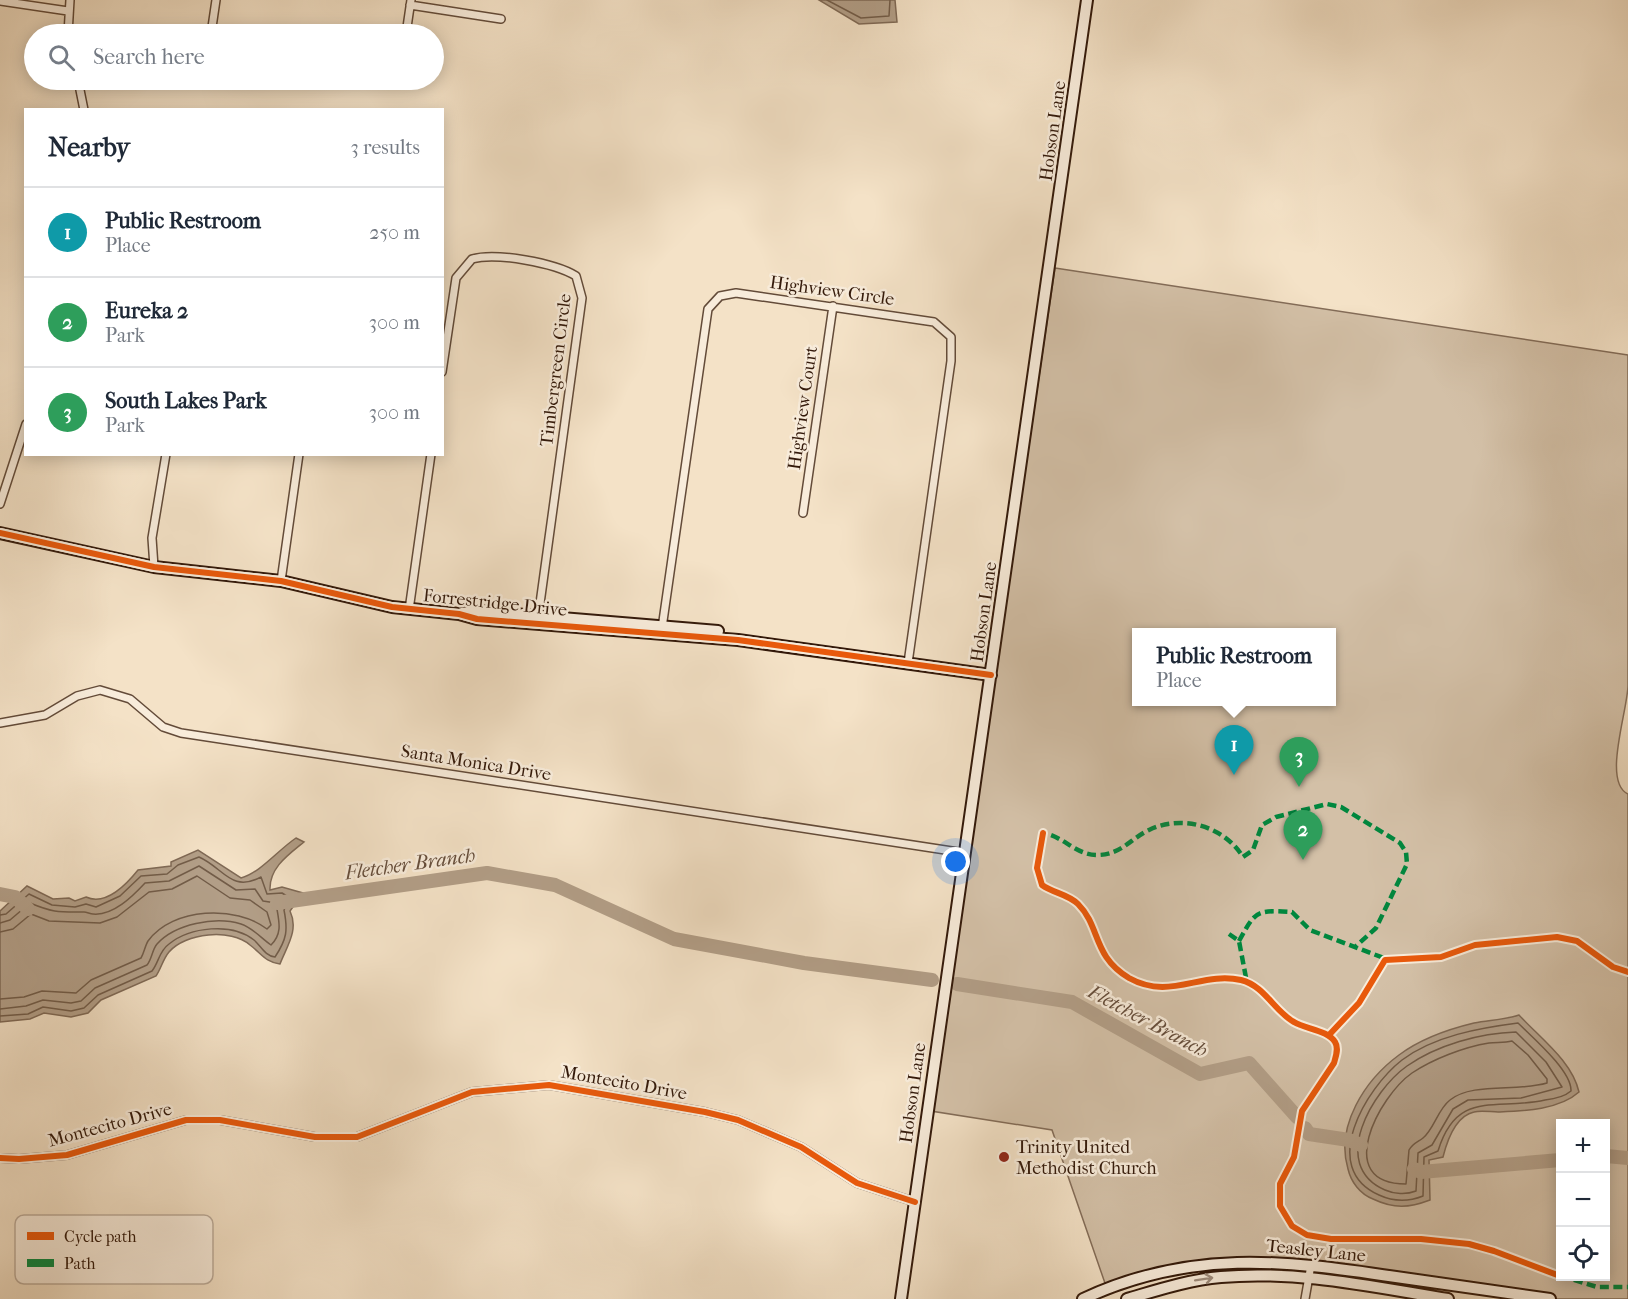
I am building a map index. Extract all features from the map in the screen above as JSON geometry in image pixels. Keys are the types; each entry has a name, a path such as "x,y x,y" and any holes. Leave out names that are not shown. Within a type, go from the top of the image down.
{"street":[{"path":"68,24 70,0"},
{"path":"213,24 216,0"},
{"name":"Hobson Lane","path":"901,1299 1087,0"},
{"path":"0,1 68,11"},
{"path":"408,24 411,3 501,19"},
{"path":"80,90 84,108"},
{"name":"Timbergreen Circle","path":"444,359 456,278 472,259 486,256 562,267 576,276 582,298 537,620"},
{"name":"Highview Circle","path":"662,629 708,309 720,296 736,293 934,322 951,337 951,362 908,659"},
{"name":"Highview Court","path":"803,513 833,306"},
{"path":"0,504 24,430"},
{"path":"154,567 152,538 166,456"},
{"path":"281,581 299,456"},
{"path":"409,610 431,456"},
{"name":"Forrestridge Drive","path":"0,533 154,567 281,581 409,610 459,614 477,611 537,620 770,636 992,671"},
{"name":"Santa Monica Drive","path":"0,723 45,715 77,696 100,690 130,699 163,727 181,733 964,852"},
{"name":"Montecito Drive","path":"0,1158 20,1159 67,1155 186,1120 220,1120 315,1137 357,1137 472,1092 549,1085 705,1112 738,1120 799,1146 857,1183 904,1196 915,1202"},
{"name":"Teasley Lane","path":"1083,1299 1115,1285 1168,1270 1252,1261 1311,1265 1550,1299"},
{"path":"1305,1299 1311,1265"},
{"name":"Teasley Lane","path":"1127,1299 1174,1285 1220,1277 1308,1277 1448,1299"}],"shaded area":[{"path":"1055,268 1628,355 1628,685 1618,744 1617,775 1621,787 1628,794 1628,1299 1557,1299 1311,1265 1235,1262 1107,1289 1052,1130 931,1111"}],"water":[{"path":"819,0 895,0 897,22 859,24"},
{"path":"296,838 304,842 276,869 271,882 270,890 282,887 303,893 290,911 293,931 280,964 267,959 250,945 232,936 197,937 186,940 169,952 156,976 101,1000 88,1013 71,1017 44,1013 30,1019 0,1022 0,911 27,886 53,899 69,898 75,901 86,897 101,899 122,888 138,870 171,866 171,862 198,850 241,878 262,866"},
{"path":"1519,1015 1554,1050 1570,1070 1579,1092 1551,1106 1508,1112 1480,1111 1462,1118 1453,1130 1443,1157 1429,1160 1430,1200 1415,1205 1395,1206 1368,1197 1360,1191 1348,1169 1345,1153 1346,1137 1349,1121 1356,1105 1375,1077 1399,1055 1435,1036 1474,1023"}],"waterway":[{"name":"Fletcher Branch","path":"277,903 487,873 555,885 674,939 804,963 932,980"},
{"name":"Fletcher Branch","path":"0,894 15,897 28,909"},
{"name":"Fletcher Branch","path":"957,984 1072,1002 1200,1074 1249,1063 1297,1117"},
{"name":"Fletcher Branch","path":"1305,1128 1309,1134 1349,1140 1361,1145"},
{"name":"Fletcher Branch","path":"1610,1156 1628,1158"},
{"name":"Fletcher Branch","path":"1414,1169 1421,1172 1556,1160"}],"marked path":[{"path":"1042,838 1043,833 1050,835 1083,852 1097,855 1113,852 1149,830 1162,825 1188,823 1225,837 1243,857 1253,850 1262,825 1276,817 1327,804 1341,807 1400,843 1406,852 1407,864 1376,928 1354,948"},
{"path":"1239,941 1249,923 1258,914 1271,911 1292,912 1310,930 1389,960"},
{"path":"1229,934 1239,941 1247,983"},
{"path":"1577,1281 1597,1287 1628,1287"}],"cycle path":[{"path":"0,533 154,567 281,581 392,607 459,614 477,619 738,640 991,675"},
{"path":"1043,833 1037,868 1042,885 1078,904 1109,960 1129,978 1158,987 1212,979 1241,980 1257,988 1294,1022 1322,1032 1335,1042 1337,1049 1334,1063 1302,1111 1294,1157 1280,1184 1280,1206 1292,1226 1307,1235 1331,1239 1421,1239 1469,1244 1556,1274"},
{"path":"1329,1035 1359,1003 1385,960 1441,957 1475,945 1557,937 1577,941 1613,967 1628,972"},
{"path":"0,1158 19,1159 67,1155 186,1120 220,1120 315,1137 357,1137 472,1092 549,1085 705,1112 738,1120 801,1147 857,1183 915,1202"}],"place":[{"name":"Public Restroom","path":"1234,775"},
{"name":"South Lakes Park","path":"1299,787"},
{"name":"Eureka 2","path":"1303,860"},
{"name":"Trinity United Methodist Church","path":"1004,1157"}]}
